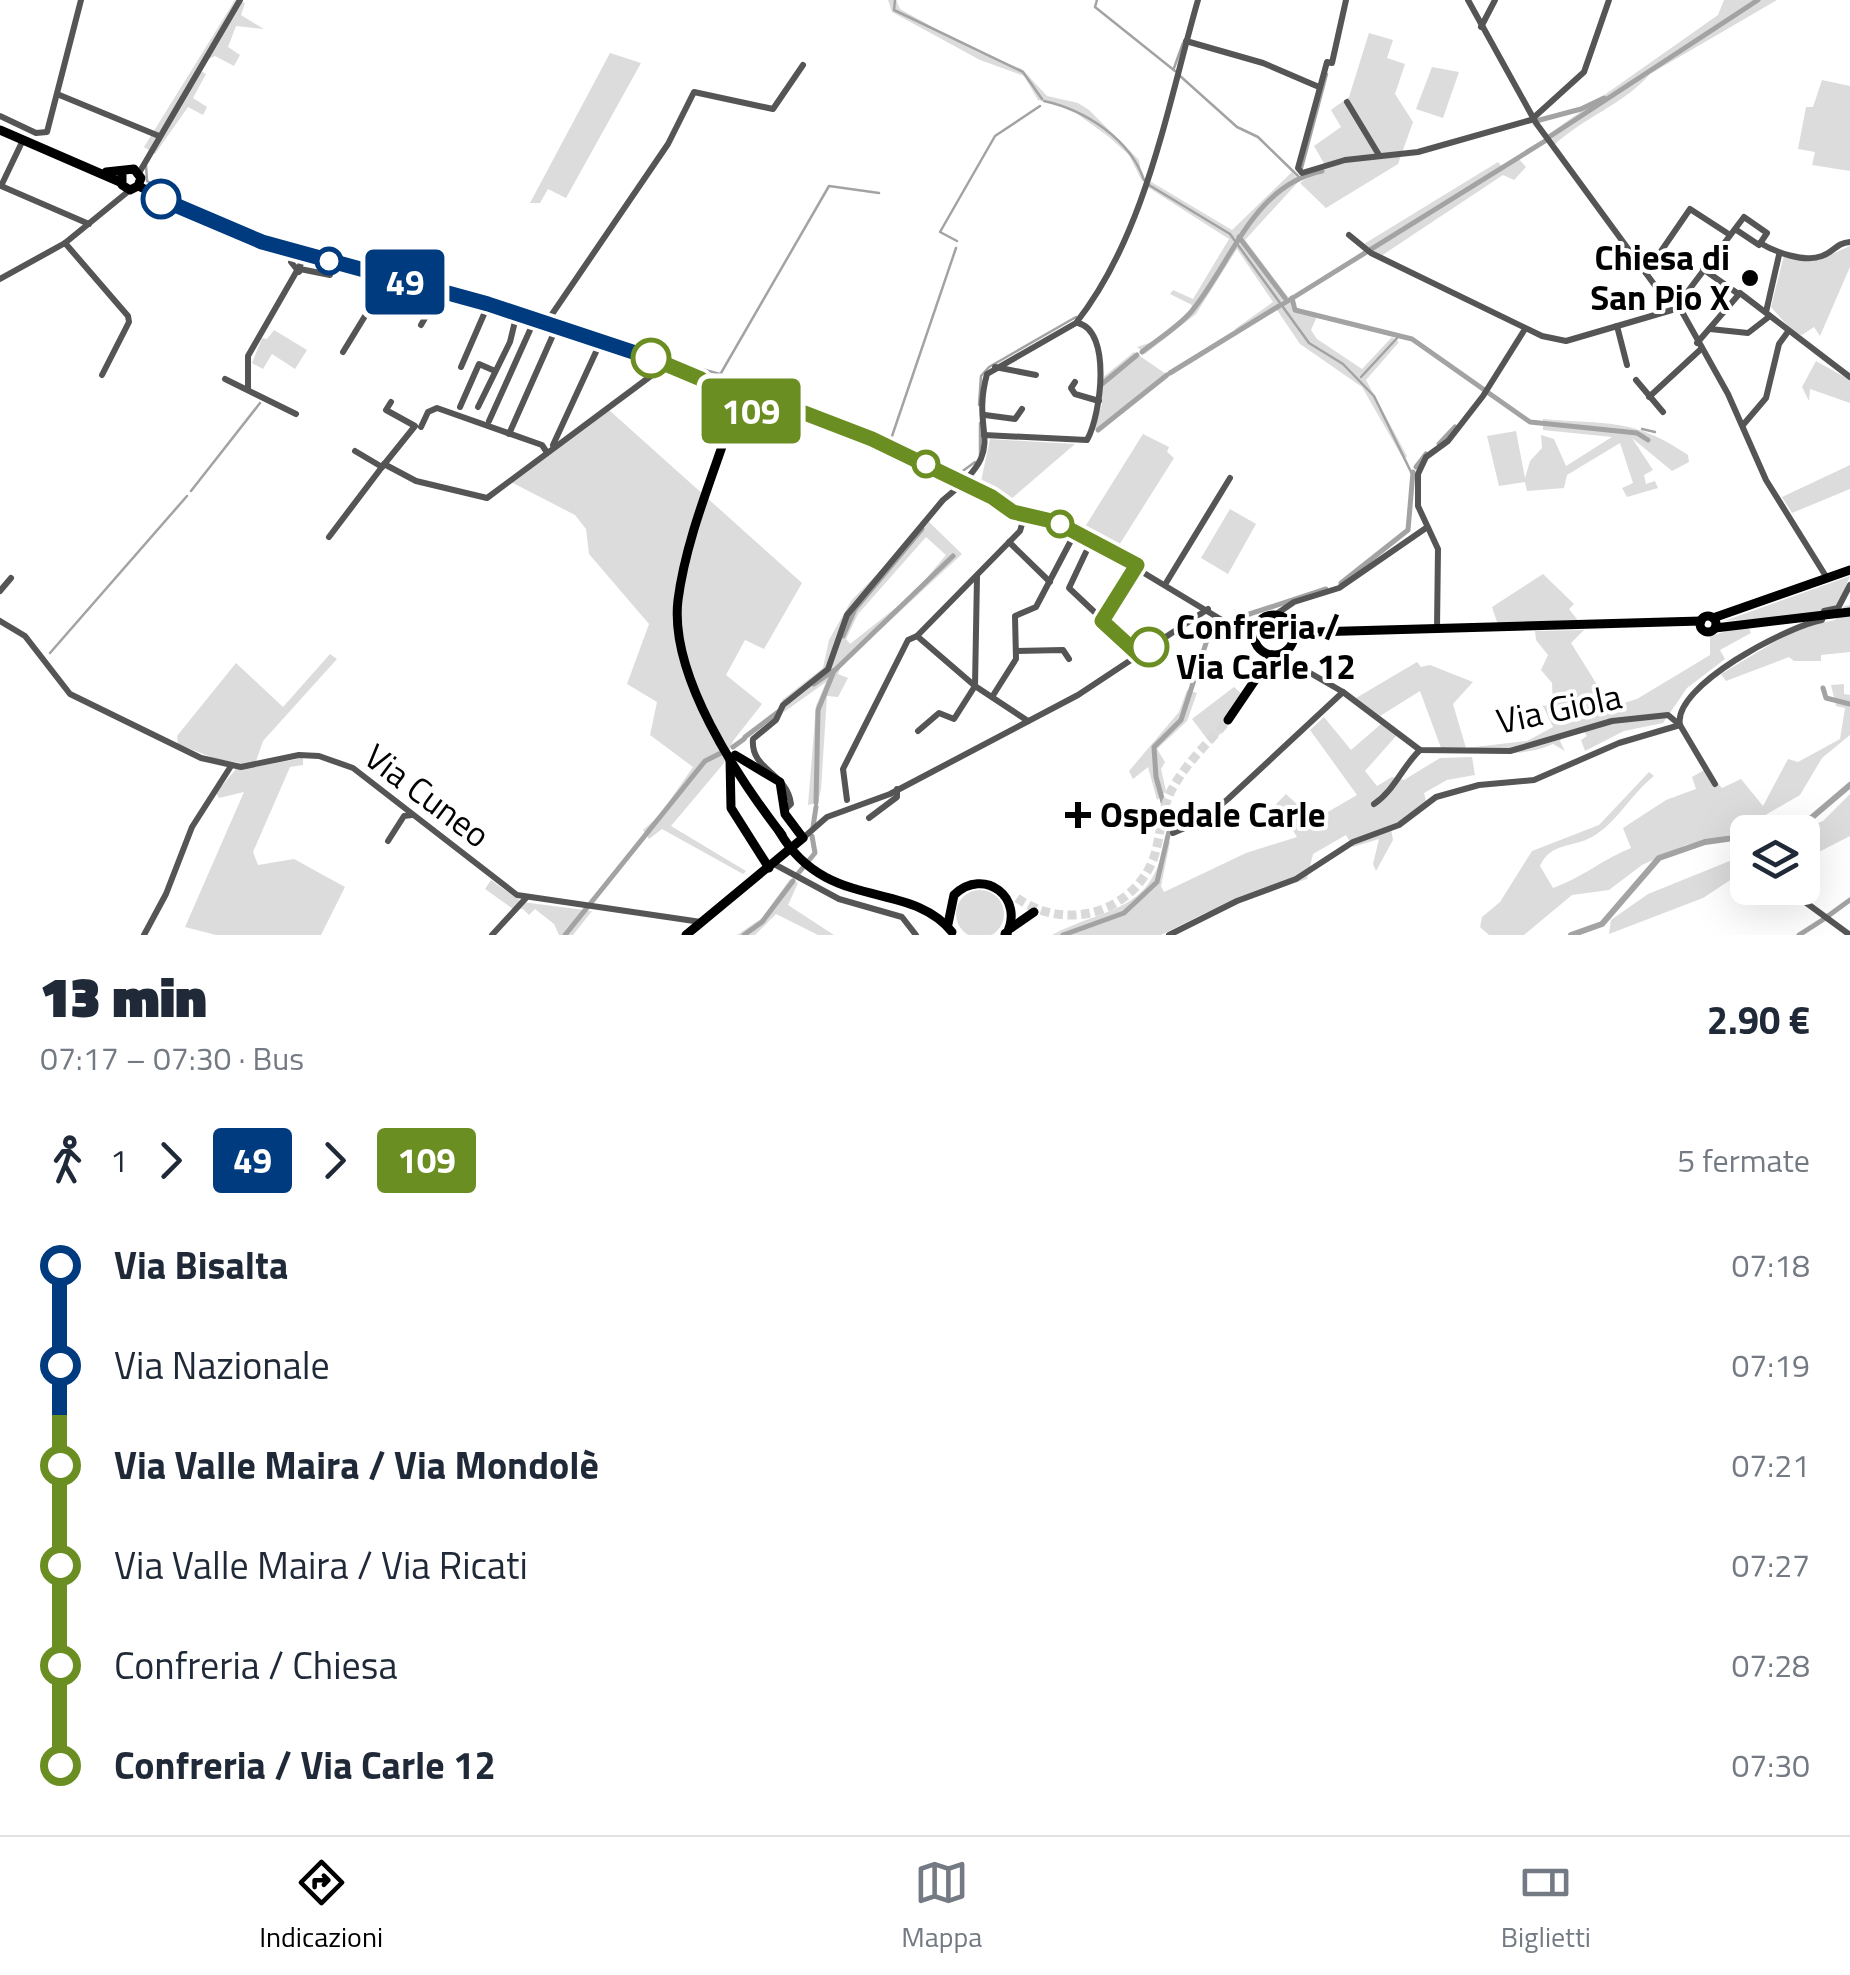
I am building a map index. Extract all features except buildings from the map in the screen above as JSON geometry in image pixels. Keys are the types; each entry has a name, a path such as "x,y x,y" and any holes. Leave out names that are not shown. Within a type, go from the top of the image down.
{"main road":[{"path":"0,130 98,171 130,180 172,203 297,255 488,304 670,364 726,389 742,391 749,400 747,416 737,423 719,456"},
{"path":"692,372 712,390 721,420 719,456 678,603 680,648 732,764 730,803 772,866"},
{"path":"714,407 717,396 726,389"},
{"path":"721,420 737,423"},
{"path":"1716,623 1726,612 1850,570"},
{"path":"1263,667 1261,651 1254,640 1258,624 1275,616 1313,632 1702,625 1850,612"},
{"path":"1290,623 1291,646"},
{"path":"1228,720 1252,691 1263,667 1313,632"},
{"path":"1261,651 1276,655"},
{"path":"692,923 715,911 800,841 784,810 775,777 737,758 706,712"},
{"path":"706,712 780,833"},
{"path":"780,787 772,778 757,786 780,833"},
{"path":"734,812 736,795 747,793 780,833 832,881 936,913 953,933"},
{"path":"908,904 931,905 972,884 999,889 1017,898"},
{"path":"999,889 1012,912 1007,934"},
{"path":"953,933 947,913 954,896"},
{"path":"1007,934 1034,912"}],"street":[{"path":"0,116 45,134 80,0"},
{"path":"0,279 65,244 120,199 240,0"},
{"path":"784,810 791,804 787,787 758,762 752,738 776,720 783,705 828,670 854,604 943,500 968,485 982,460 985,380 1006,361 1076,323 1129,238 1198,0"},
{"path":"1346,0 1332,63 1327,62 1298,168 1304,173 1379,155 1418,152 1532,119 1582,76 1609,0"},
{"path":"1468,0 1532,119 1676,308 1737,413 1765,478 1827,578"},
{"path":"1481,27 1494,0"},
{"path":"1477,18 1490,13"},
{"path":"1186,41 1263,63 1320,87"},
{"path":"546,323 668,144 694,92 774,109 804,65"},
{"path":"57,94 158,136"},
{"path":"1347,102 1379,155"},
{"path":"23,140 1,186 89,224"},
{"path":"1646,273 1690,208 1779,255 1820,257 1836,244 1850,242"},
{"path":"1349,235 1368,250 1525,329 1566,341 1676,308 1744,217 1767,232 1760,243"},
{"path":"65,244 128,316 102,375"},
{"path":"297,255 300,270"},
{"path":"248,388 248,356 300,270 297,255"},
{"path":"1710,329 1748,333 1768,314 1779,255"},
{"path":"300,270 330,276 334,263"},
{"path":"1703,268 1847,376 1850,366"},
{"path":"343,352 376,298 384,296 388,278"},
{"path":"421,326 441,291"},
{"path":"1649,397 1699,346 1737,293"},
{"path":"461,367 488,304"},
{"path":"478,407 517,313"},
{"path":"489,421 534,319"},
{"path":"984,435 1083,442 1090,435 1099,401 1098,339 1089,327 1076,323"},
{"path":"509,434 557,326"},
{"path":"1617,326 1627,365"},
{"path":"1437,629 1438,550 1416,498 1422,463 1448,441 1525,329"},
{"path":"1742,426 1766,398 1779,344 1788,334"},
{"path":"554,446 601,341"},
{"path":"1006,361 1012,370"},
{"path":"460,407 479,364 496,371"},
{"path":"355,451 416,481 487,498 546,451 670,364"},
{"path":"995,368 1036,375"},
{"path":"225,380 296,414"},
{"path":"1636,380 1663,412"},
{"path":"1075,382 1071,388 1075,394 1099,401"},
{"path":"749,400 763,406 794,409 1025,514 1076,531 1238,626 1254,640"},
{"path":"747,416 763,406"},
{"path":"421,427 428,412 437,408 546,451"},
{"path":"329,537 415,426 386,409"},
{"path":"984,415 1015,419 1022,410"},
{"path":"1737,413 1747,417"},
{"path":"1166,583 1230,478"},
{"path":"847,800 843,769 908,640 1020,531 1025,514"},
{"path":"1275,616 1294,602 1340,588 1426,528"},
{"path":"992,697 1016,659 1016,616 1036,607 1076,531"},
{"path":"1009,542 1050,582"},
{"path":"1086,552 1069,588 1086,600 1102,621 1138,654"},
{"path":"1102,621 1137,565"},
{"path":"1781,594 1815,578 1819,568"},
{"path":"918,731 939,712 954,719 975,686 977,575"},
{"path":"0,590 11,578"},
{"path":"1716,784 1680,725 1680,708 1708,680 1764,644 1823,616 1824,611 1838,608 1850,584"},
{"path":"800,841 827,817 897,789 1078,696 1205,607"},
{"path":"1287,610 1290,623"},
{"name":"Via Cuneo","path":"0,621 24,636 70,694 200,758 231,766 300,756 332,759 366,777 406,813 456,844 509,891 526,898 692,923"},
{"path":"1238,626 1258,624"},
{"path":"918,633 975,686 1028,721"},
{"path":"1291,646 1299,664"},
{"path":"1016,651 1054,648 1063,650 1068,659"},
{"path":"1276,655 1299,664 1342,692 1420,750 1396,775 1388,795 1374,804"},
{"path":"1173,833 1201,821 1228,799 1342,692"},
{"name":"Via Giola","path":"1420,750 1510,750 1612,720 1660,715 1675,718 1680,725"},
{"path":"1169,935 1237,900 1296,879 1353,842 1399,824 1436,797 1479,785 1534,780 1619,743 1680,725"},
{"path":"144,935 166,894 192,827 231,766"},
{"path":"869,818 897,797 897,789"},
{"path":"388,841 406,813"},
{"path":"772,866 839,899 902,917 916,935"},
{"path":"492,935 526,898"},
{"path":"1809,905 1850,935"}],"shaded area":[{"path":"235,0 245,3 241,15 264,29 236,26 228,47 240,55 234,66 215,56 204,61 199,70 206,74 193,98 207,107 203,115 188,107 155,154 144,147"},
{"path":"888,0 896,0 900,9 978,52 1022,69 1047,96 1078,103 1089,110 1139,160 1143,183 1129,155 1069,108 1038,100 1024,76 980,60 892,12"},
{"path":"1724,0 1777,0 1650,74 1554,145 1546,136 1718,15"},
{"path":"1369,33 1393,40 1387,58 1405,64 1395,94 1413,122 1398,164 1326,208 1300,183 1325,165 1314,146 1341,127 1331,110 1349,97"},
{"path":"610,53 641,63 566,198 548,189 540,203 530,203"},
{"path":"1432,67 1459,72 1443,118 1416,109"},
{"path":"1822,80 1850,86 1850,171 1812,165 1815,152 1798,149 1806,107 1813,107"},
{"path":"1518,158 1526,167 1514,180 1503,175 1381,256 1364,244 1498,162 1503,168"},
{"path":"1292,172 1299,181 1245,240 1297,309 1318,314 1311,330 1317,339 1362,369 1392,337 1399,342 1366,380 1407,456 1404,460 1362,387 1300,344 1277,310 1237,334 1235,329 1273,302 1237,249 1196,314 1145,354 1137,347 1152,342 1190,312 1192,305 1170,294 1173,290 1193,299 1229,239 1146,186 1148,180 1232,230"},
{"path":"1850,246 1850,267 1820,336 1814,327 1802,335 1794,333 1771,307 1784,255 1819,260"},
{"path":"274,330 307,350 295,369 272,354 263,369 252,363 262,338 267,339"},
{"path":"1134,352 1166,374 1094,430 1102,404 1102,378"},
{"path":"1816,361 1850,380 1850,403 1810,389 1809,401 1802,387"},
{"path":"609,410 802,583 764,649 745,640 726,675 762,704 733,741 724,763 671,826 746,871 743,874 662,829 649,839 643,830 659,816 693,767 650,735 657,702 627,684 649,624 589,554 586,529 575,515 509,481"},
{"path":"1543,419 1634,428 1688,455 1689,462 1672,471 1632,438 1653,470 1644,475 1646,484 1655,481 1658,488 1627,497 1622,488 1633,483 1620,443 1567,475 1564,488 1527,491 1525,482 1499,486 1487,436 1516,431 1525,478 1530,461 1542,448 1541,435 1554,439 1566,466 1612,437 1543,430"},
{"path":"1143,434 1169,447 1167,452 1174,458 1116,550 1083,530"},
{"path":"990,439 1075,444 1010,500 980,486"},
{"path":"1850,465 1850,489 1792,513 1782,497"},
{"path":"1230,509 1256,524 1228,574 1201,558"},
{"path":"928,521 962,554 841,666 838,674 848,678 838,697 827,696 821,789 818,803 808,805 816,706 826,682 784,712 782,700 823,668 829,640 851,601","holes":["926,537 946,555 913,594 850,644 846,639 858,614"]},
{"path":"1543,574 1574,604 1569,609 1580,623 1498,625 1492,607"},
{"path":"1850,576 1838,605 1819,615 1724,621"},
{"path":"1850,605 1850,652 1821,655 1821,661 1794,661 1789,657 1726,681 1721,674 1798,628 1835,620 1844,606"},
{"path":"1748,625 1751,633 1720,650 1725,659 1687,688 1663,723 1624,731 1585,751 1581,740 1587,736 1582,728 1565,734 1560,741 1565,751 1553,744 1512,753 1441,748 1420,691 1380,716 1356,698 1417,662 1421,667 1430,665 1473,682 1453,704 1466,748 1527,741 1553,727 1543,706 1553,704 1552,683 1541,670 1548,655 1536,640 1535,631 1584,630 1571,643 1611,707 1637,699 1710,655 1710,636"},
{"path":"330,654 337,659 263,741 254,767 303,758 303,765 290,767 253,852 258,865 294,859 345,887 321,935 216,935 185,927 244,792 219,798 216,793 241,763 216,759 178,744 177,736 236,663 283,707"},
{"path":"1844,684 1844,694 1850,695 1850,735 1822,758 1800,795 1766,815 1730,815 1730,835 1686,845 1642,865 1609,890 1572,895 1524,935 1489,935 1480,927 1482,917 1500,902 1532,851 1599,825 1649,772 1654,776 1601,831 1556,849 1545,858 1540,866 1553,888 1631,848 1623,828 1666,800 1696,789 1692,777 1706,769 1722,788 1741,779 1763,806 1788,759 1798,762 1840,739 1845,708 1836,706 1831,685"},
{"path":"1234,687 1244,696 1230,723 1211,744 1192,719"},
{"path":"1187,690 1197,693 1187,721 1157,749 1165,762 1161,769 1166,791 1157,800 1148,767 1133,779 1129,771 1179,712"},
{"path":"1324,717 1351,750 1381,724 1397,735 1365,771 1377,786 1392,777 1404,780 1440,758 1472,757 1475,775 1447,780 1424,793 1426,801 1391,829 1393,840 1376,871 1373,864 1379,839 1353,847 1346,835 1313,854 1307,879 1205,913 1161,935 1052,935 1123,905 1137,895 1158,866 1164,843 1170,842 1161,886 1164,892 1246,853 1297,837 1276,804 1286,794 1314,820 1357,795 1310,730"},
{"path":"1850,794 1850,836 1820,851 1823,821"},
{"path":"1730,861 1730,880 1703,898 1609,934 1611,920 1648,894"},
{"path":"790,879 798,883 788,905 834,935 818,935 776,914 755,935 737,935 762,918"},
{"path":"491,880 522,902 592,911 573,935 559,935 554,924 535,909 529,915 523,909 513,909 485,889"},
{"path":"971,891 989,891 1003,905 1003,923 992,935 968,935 957,923 957,905"}],"waterway":[{"path":"895,0 894,10 1023,72 1042,99"},
{"path":"1097,0 1095,7 1175,71"},
{"path":"1549,137 1758,0"},
{"path":"1174,68 1183,43"},
{"path":"1302,168 1327,74"},
{"path":"1179,75 1237,127 1258,137 1298,176"},
{"path":"1536,121 1581,109 1604,98"},
{"path":"1044,101 1075,111 1104,128 1128,152 1144,180"},
{"path":"957,241 940,232 995,136 1040,106"},
{"path":"1283,304 1545,141"},
{"path":"146,165 147,181 172,197"},
{"path":"1142,352 1191,312 1261,209 1298,179 1322,171"},
{"path":"1149,185 1230,234 1309,343 1343,364 1374,396 1412,474"},
{"path":"721,373 829,186 879,193"},
{"path":"1239,237 1285,298"},
{"path":"676,362 720,374 890,442 956,248"},
{"path":"1292,298 1295,310 1412,339 1530,422 1637,433 1648,440"},
{"path":"1170,373 1279,306"},
{"path":"979,405 981,376 989,367 1076,317"},
{"path":"1361,377 1399,336"},
{"path":"1102,384 1137,355"},
{"path":"1098,430 1167,375"},
{"path":"191,491 260,403"},
{"path":"980,423 980,455"},
{"path":"1439,444 1455,427"},
{"path":"1642,429 1655,432"},
{"path":"897,446 960,473 975,462"},
{"path":"1416,467 1426,454"},
{"path":"1341,583 1408,530 1413,472"},
{"path":"50,653 187,496"},
{"path":"843,636 855,609 922,529"},
{"path":"816,803 818,710 834,671 953,556"},
{"path":"1234,619 1326,589"},
{"path":"1063,935 1124,913 1157,882 1170,827 1156,777 1154,747 1181,720 1208,637 1219,625"},
{"path":"814,684 833,671"},
{"path":"1823,688 1826,698 1850,704"},
{"path":"745,737 778,712"},
{"path":"733,747 744,739"},
{"path":"565,935 705,761 723,752"},
{"path":"1815,815 1850,785"},
{"path":"813,827 816,807"},
{"path":"796,876 815,853 812,836"},
{"path":"1571,935 1602,924 1659,858 1705,842 1730,839"},
{"path":"744,935 762,922 793,881"},
{"path":"1828,916 1850,900"},
{"path":"1799,935 1824,919"}],"tunnel":[{"path":"1017,898 1055,914 1075,915 1094,912 1129,894 1153,860 1170,793 1228,720"}],"bus line":[{"name":"49","path":"161,199 262,242 488,304 651,358"},
{"name":"109","path":"651,358 692,372 708,385 721,420 732,424 763,406 794,409 872,439 992,497 1013,512 1034,514 1066,526 1137,565 1102,621 1138,654 1149,647"}],"place":[{"name":"Chiesa di San Pio X","path":"1750,278"},
{"name":"Confreria / Via Carle 12","path":"1149,647"},
{"name":"Ospedale Carle","path":"1078,815"}]}
